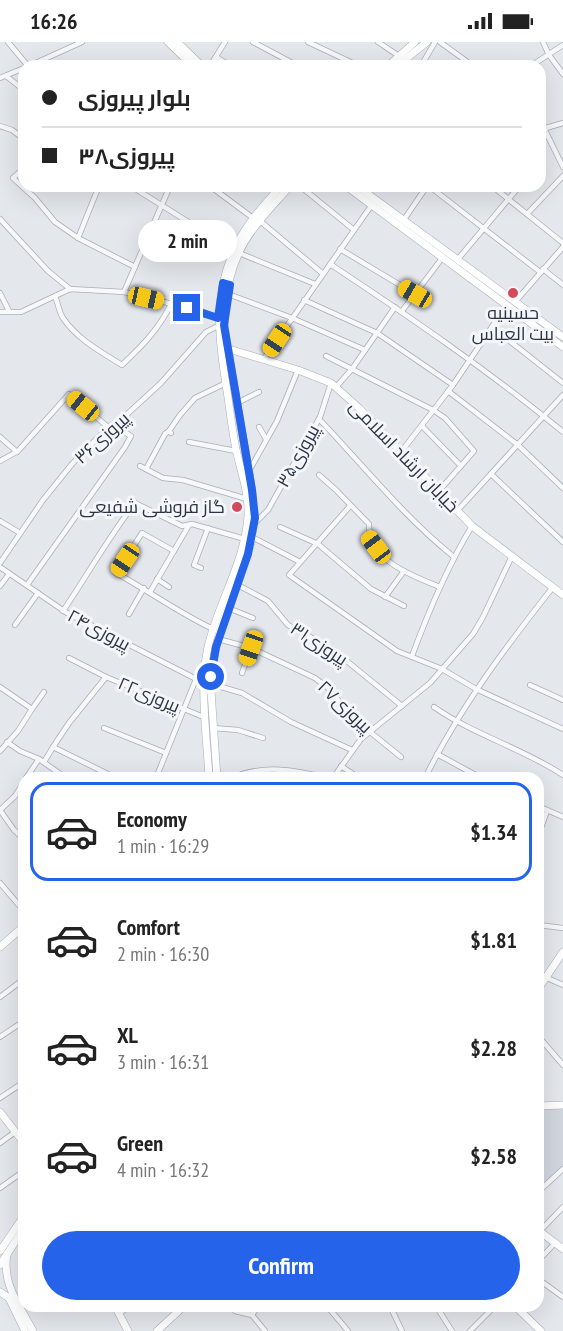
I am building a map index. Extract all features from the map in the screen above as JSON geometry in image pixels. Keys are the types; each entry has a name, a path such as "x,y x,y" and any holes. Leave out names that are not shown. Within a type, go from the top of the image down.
{"street":[{"path":"8,42 22,60"},
{"path":"42,60 82,42"},
{"path":"168,42 187,60"},
{"path":"177,42 196,60"},
{"path":"214,60 225,42"},
{"path":"253,42 287,60"},
{"path":"308,42 347,60"},
{"path":"380,42 399,56"},
{"path":"395,60 415,42"},
{"path":"404,60 427,42"},
{"path":"425,60 437,42 464,60"},
{"path":"543,42 563,74"},
{"path":"540,60 563,45"},
{"path":"216,57 221,60"},
{"path":"2,78 18,71"},
{"path":"2,78 18,87"},
{"path":"563,123 546,128 563,167"},
{"path":"0,126 18,134"},
{"path":"527,214 563,177"},
{"path":"28,192 55,222 78,238 135,267"},
{"path":"78,238 97,192"},
{"path":"140,192 193,225 237,244"},
{"path":"124,292 167,192"},
{"path":"218,192 322,273"},
{"path":"217,772 208,684 218,639 249,538 247,499 226,383 218,318 237,244 277,192"},
{"path":"209,772 206,718 208,648 213,629 254,524 249,471 224,325 228,294 226,284 239,253 257,220 285,192"},
{"path":"307,192 354,230"},
{"path":"354,192 563,347"},
{"path":"365,192 563,338"},
{"path":"403,221 424,192"},
{"path":"436,192 563,285"},
{"path":"500,192 563,245 515,302"},
{"path":"458,259 515,192"},
{"path":"263,360 371,206"},
{"path":"0,219 48,271 70,289"},
{"path":"340,249 415,294"},
{"path":"239,253 315,284"},
{"path":"402,311 443,257"},
{"path":"330,264 402,311 470,360 563,432"},
{"path":"0,312 27,310 70,289 124,292 204,312 218,318"},
{"path":"0,292 9,311"},
{"path":"228,294 292,318 365,350"},
{"path":"55,296 62,317 70,327 90,346 122,365 162,323 171,304"},
{"path":"304,300 377,333 453,385"},
{"path":"400,452 453,385 506,306"},
{"path":"334,385 352,369 395,307"},
{"name":"پیروزی۳۶","path":"0,562 43,500 72,464 110,426 160,383 206,332 218,326"},
{"path":"492,327 563,383"},
{"name":"خیابان ارشاد اسلامی","path":"229,349 298,370 334,385 472,526 563,595"},
{"path":"326,356 433,410 445,418 474,452 439,491"},
{"path":"249,471 277,421 298,370"},
{"path":"146,469 165,434 170,432 180,415 195,398 226,383"},
{"name":"پیروزی۳۵","path":"254,524 268,510 319,418 334,385"},
{"path":"448,391 518,445 563,488"},
{"path":"237,403 259,392"},
{"path":"0,461 17,452 69,394 110,426 131,436 27,585"},
{"path":"458,511 563,395"},
{"path":"319,418 424,533 454,556"},
{"path":"422,426 461,466"},
{"path":"259,427 266,439"},
{"path":"0,437 17,452"},
{"path":"189,442 237,451"},
{"path":"140,466 163,478 183,480 247,499"},
{"path":"491,474 563,542"},
{"path":"319,475 369,524 368,536 384,557 404,571 440,587"},
{"path":"63,611 93,567 106,542 135,503 182,526 208,528 249,538 300,562"},
{"path":"350,506 289,575 397,651 442,669 476,689 563,729"},
{"path":"0,521 20,533"},
{"path":"150,592 189,525"},
{"path":"412,656 432,601 472,526"},
{"path":"280,527 318,544 356,578 404,606"},
{"path":"201,568 194,565 208,528"},
{"path":"174,551 142,533 116,573 144,588 192,620 213,629"},
{"path":"337,772 352,750 370,732 430,683 472,634 483,617 512,556"},
{"name":"پیروزی۲۴","path":"0,567 63,611 196,679 242,693 291,722 352,750"},
{"path":"385,597 404,571"},
{"path":"0,586 9,574"},
{"path":"157,579 170,587"},
{"name":"پیروزی۳۱","path":"236,584 268,601 288,625 332,650 402,706"},
{"path":"428,772 476,689 553,587"},
{"path":"129,614 144,588"},
{"path":"15,625 38,593"},
{"path":"228,608 253,618"},
{"name":"پیروزی۲۷","path":"218,639 251,648 322,683 354,719 401,757"},
{"path":"243,673 251,648"},
{"path":"69,658 106,677"},
{"name":"پیروزی۲۲","path":"31,772 106,677 206,718"},
{"path":"158,772 196,679"},
{"path":"530,685 563,700"},
{"path":"0,687 32,709"},
{"path":"0,751 18,731 45,692"},
{"path":"435,707 456,722 519,751 563,775"},
{"path":"105,728 166,753"},
{"path":"213,728 238,730 262,738"},
{"path":"7,742 41,760 58,772"},
{"path":"53,747 104,772"},
{"path":"437,754 470,772"},
{"path":"341,766 350,772"},
{"path":"249,772 266,769 301,772"},
{"name":"پیروزی۲۲","path":"18,791 0,810 18,834"},
{"path":"544,809 563,817"},
{"path":"544,819 547,811"},
{"path":"0,883 18,904"},
{"path":"544,926 563,928"},
{"path":"0,947 18,931"},
{"path":"544,982 563,952"},
{"path":"547,978 563,985"},
{"path":"0,997 18,984"},
{"path":"0,1037 18,1025"},
{"path":"544,1043 563,1065"},
{"path":"0,1098 18,1086"},
{"path":"544,1103 563,1105"},
{"path":"0,1112 18,1136"},
{"path":"0,1143 15,1132"},
{"path":"544,1186 563,1169"},
{"path":"0,1188 18,1175"},
{"path":"544,1225 563,1208"},
{"path":"0,1265 18,1227"},
{"path":"544,1234 563,1249"},
{"path":"18,1236 4,1253 7,1281 18,1306"},
{"path":"544,1255 555,1243"},
{"path":"544,1284 563,1298"},
{"path":"0,1292 9,1298 18,1311"},
{"path":"19,1312 33,1331"},
{"path":"20,1312 25,1331"},
{"path":"122,1312 119,1314 128,1331"},
{"path":"157,1331 178,1312"},
{"path":"239,1312 252,1315 265,1331"},
{"path":"332,1312 348,1331"},
{"path":"393,1312 402,1331"},
{"path":"440,1312 452,1331"},
{"path":"473,1330 490,1312"},
{"path":"521,1312 541,1331"}],"shaded area":[{"path":"544,1106 563,1109 563,1167 544,1184"}],"place":[{"name":"حسینیه بیت العباس","path":"513,293"},
{"name":"گاز فروشی شفیعی","path":"237,507"}],"route":[{"path":"187,308 218,318 223,283 230,285 224,325 255,518 248,554 220,630 211,677"}]}
